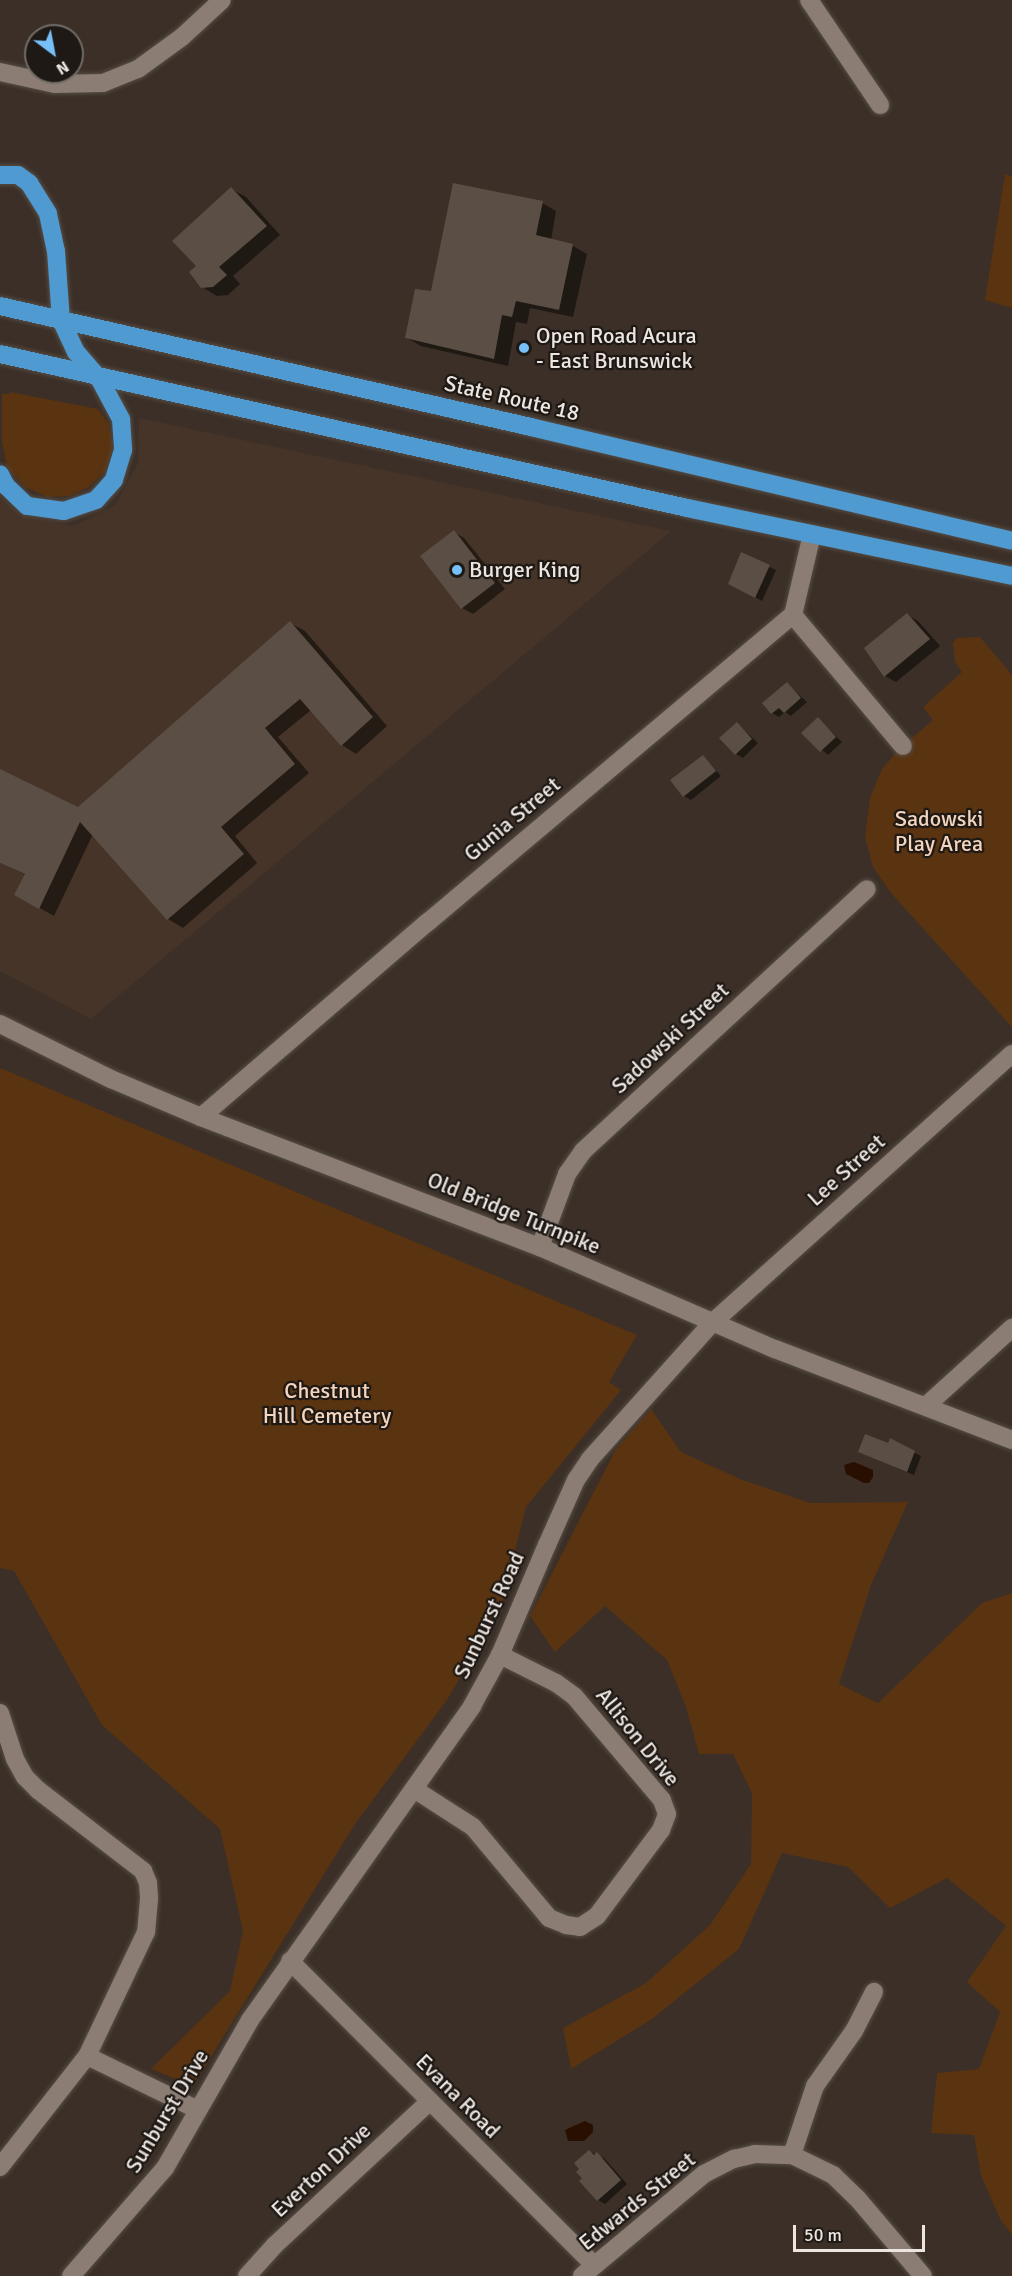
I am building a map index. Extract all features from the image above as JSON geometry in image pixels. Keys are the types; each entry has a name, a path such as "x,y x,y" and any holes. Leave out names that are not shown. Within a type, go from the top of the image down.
{"highway":[{"path":"0,163 9,175 29,183 48,214 56,251 61,320 76,352 99,378 121,419 123,450 114,480 96,500 64,511 27,506 6,486 0,474"},
{"name":"State Route 18","path":"0,306 531,426 1012,541"},
{"path":"0,354 99,378 1012,576"}],"street":[{"path":"0,72 55,84 103,83 138,69 182,37 222,0"},
{"path":"809,0 880,105"},
{"path":"812,534 793,615 903,746"},
{"name":"Gunia Street","path":"201,1117 428,922 793,615"},
{"name":"Sadowski Street","path":"540,1247 567,1174 583,1151 867,889"},
{"name":"Old Bridge Turnpike","path":"0,1024 111,1079 201,1117 540,1247 712,1323 1012,1440"},
{"name":"Lee Street","path":"712,1323 1012,1054"},
{"name":"Sunburst Road","path":"290,1961 472,1706 501,1655 547,1545 585,1466 712,1323"},
{"path":"927,1405 1012,1328"},
{"name":"Allison Drive","path":"414,1789 473,1827 549,1918 566,1925 580,1927 597,1916 661,1830 667,1814 662,1800 574,1696 556,1683 501,1655"},
{"path":"0,1713 15,1759 25,1777 47,1798 143,1871 148,1883 146,1932 87,2056 0,2166"},
{"name":"Evana Road","path":"290,1961 429,2102 545,2214 588,2271"},
{"name":"Sunburst Drive","path":"71,2276 165,2168 250,2020 290,1961"},
{"path":"792,2155 815,2086 854,2031 874,1992"},
{"path":"87,2056 198,2110"},
{"name":"Everton Drive","path":"247,2276 275,2245 429,2102"},
{"name":"Edwards Street","path":"588,2271 704,2174 734,2159 755,2154 792,2155 833,2175 923,2276"}],"shaded area":[{"path":"139,418 671,531 91,1019 0,971 0,496 20,515 73,526 115,505 138,463"},
{"path":"854,1462 873,1470 873,1477 869,1483 864,1483 846,1474 844,1465"},
{"path":"585,2121 593,2125 593,2132 584,2141 568,2141 565,2130"}],"green space":[{"path":"1005,174 1012,177 1012,308 985,300"},
{"path":"10,392 98,409 108,423 113,447 105,471 89,487 70,496 47,497 25,487 7,467 2,441 2,394 10,394"},
{"name":"Sadowski Play Area","path":"980,637 1012,675 1012,1027 891,893 873,867 865,837 870,797 882,769 898,750 933,720 923,707 962,672 955,662 953,643 957,638"},
{"name":"Chestnut Hill Cemetery","path":"0,1068 637,1335 609,1382 621,1390 526,1507 501,1606 447,1700 355,1824 193,2086 151,2069 230,1991 243,1931 220,1829 102,1725 14,1571 0,1568"},
{"path":"651,1409 681,1452 740,1479 810,1503 908,1502 871,1585 839,1684 878,1703 982,1603 1012,1593 1012,2235 1000,2219 981,2175 974,2135 931,2133 937,2073 979,2069 1000,2012 967,1982 1006,1926 947,1878 890,1908 848,1867 782,1853 739,1949 652,2019 571,2069 563,2028 646,1983 710,1925 751,1864 752,1793 733,1754 699,1754 686,1707 667,1660 605,1606 555,1652 530,1616 616,1449"}],"building":[{"path":"453,183 543,201 536,235 573,244 559,310 516,301 512,317 502,315 494,359 405,338 415,289 431,291"},
{"path":"231,187 267,226 219,267 227,275 213,287 201,288 189,272 196,266 172,241"},
{"name":"Burger King","path":"454,530 495,583 461,609 420,556"},
{"path":"741,552 770,565 755,598 728,584"},
{"path":"907,613 930,639 884,677 864,648"},
{"path":"290,621 373,717 341,746 300,699 265,728 295,764 221,827 244,854 167,920 80,822 39,909 14,895 25,874 0,863 0,769 78,807"},
{"path":"787,682 801,698 784,713 779,708 771,714 762,703"},
{"path":"818,717 836,737 820,752 801,733"},
{"path":"737,722 752,739 735,755 719,738"},
{"path":"703,755 716,771 683,797 670,780"},
{"path":"865,1434 888,1443 890,1438 915,1451 907,1472 858,1452"},
{"path":"589,2150 594,2155 597,2152 621,2180 597,2201 579,2181 582,2178 576,2172 579,2169 574,2163"}],"place":[{"name":"Open Road Acura - East Brunswick","path":"524,348"},
{"name":"Burger King","path":"457,570"}]}
